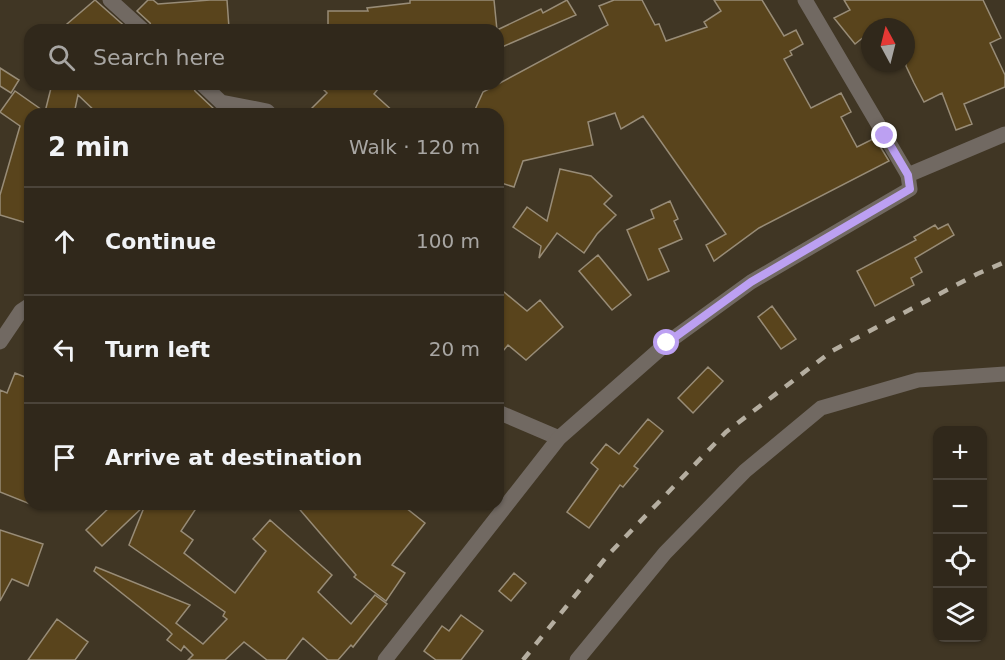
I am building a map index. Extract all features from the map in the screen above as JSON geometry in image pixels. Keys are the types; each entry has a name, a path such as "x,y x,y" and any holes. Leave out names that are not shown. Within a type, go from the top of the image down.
{"street":[{"path":"110,0 136,24"},
{"path":"504,508 559,438 667,343 751,282 910,189 908,175 805,0"},
{"path":"208,90 221,102 252,108"},
{"path":"908,175 1005,134"},
{"path":"0,342 24,309"},
{"path":"577,660 673,544 745,471 821,408 918,380 1005,374"},
{"path":"504,415 559,438"},
{"path":"385,660 503,510"}],"building":[{"path":"95,0 122,24 67,24"},
{"path":"148,0 153,0 158,4 227,0 229,24 150,24 137,11"},
{"path":"410,0 494,0 496,24 328,24 328,11 368,11 367,8 410,3"},
{"path":"567,0 576,15 504,46 504,27 541,9 543,13"},
{"path":"614,0 642,0 655,25 659,24 666,41 707,27 704,22 721,11 714,0 762,0 784,36 796,30 803,44 790,51 792,55 784,59 811,108 841,93 851,112 841,117 857,147 875,138 889,161 759,228 714,261 706,245 726,234 643,116 621,129 615,113 588,122 593,145 523,161 514,187 504,184 504,108 476,108 483,92 504,90 504,81 608,25 599,6"},
{"path":"844,0 983,0 1001,38 990,43 1005,75 1005,87 964,104 972,124 956,130 942,93 924,102 909,72 915,72 915,18 861,18 861,39 855,44 834,18 850,10"},
{"path":"0,68 19,80 11,93 0,86"},
{"path":"50,90 195,90 213,108 92,108 78,95 75,108 46,108"},
{"path":"324,90 377,90 374,94 389,108 312,108 327,93"},
{"path":"15,91 39,108 24,108 24,222 0,215 0,195 20,126 0,112"},
{"path":"560,169 591,176 612,196 604,204 616,215 597,234 584,253 557,233 539,258 541,246 513,227 527,207 547,221"},
{"path":"670,201 678,219 674,221 682,239 659,249 669,271 648,280 627,230 654,218 651,210"},
{"path":"948,224 954,235 915,258 922,272 911,278 914,285 875,306 857,271 916,240 914,237 935,225 938,229"},
{"path":"598,255 631,295 612,310 579,271"},
{"path":"504,292 527,311 540,300 563,327 526,360 508,345 504,350"},
{"path":"772,306 796,339 781,349 758,317"},
{"path":"708,367 723,381 693,413 678,398"},
{"path":"15,373 24,377 24,502 0,492 0,390 7,393"},
{"path":"648,419 663,431 634,466 638,469 623,487 620,485 589,528 567,512 598,469 591,463 606,444 619,454"},
{"path":"107,510 140,510 102,546 86,530"},
{"path":"143,510 195,510 181,531 193,540 184,553 235,593 266,551 253,539 270,520 332,575 318,592 351,624 375,595 387,604 353,647 351,645 338,660 328,660 303,638 286,660 267,660 244,642 225,660 188,660 193,655 184,646 181,651 167,640 172,634 94,571 96,567 190,605 176,623 203,644 227,619 223,616 225,612 129,545"},
{"path":"300,510 409,510 425,523 392,565 405,573 386,601 354,577 356,575"},
{"path":"0,530 43,544 28,586 12,579 0,601"},
{"path":"514,573 526,583 511,601 499,591"},
{"path":"461,615 483,631 461,660 436,660 424,651 442,626 449,631"},
{"path":"57,619 88,642 75,660 28,660"}],"railway":[{"path":"523,660 608,555 726,432 832,351 977,274 1005,262"}],"route":[{"path":"667,343 751,282 910,189 908,175 885,136"}]}
